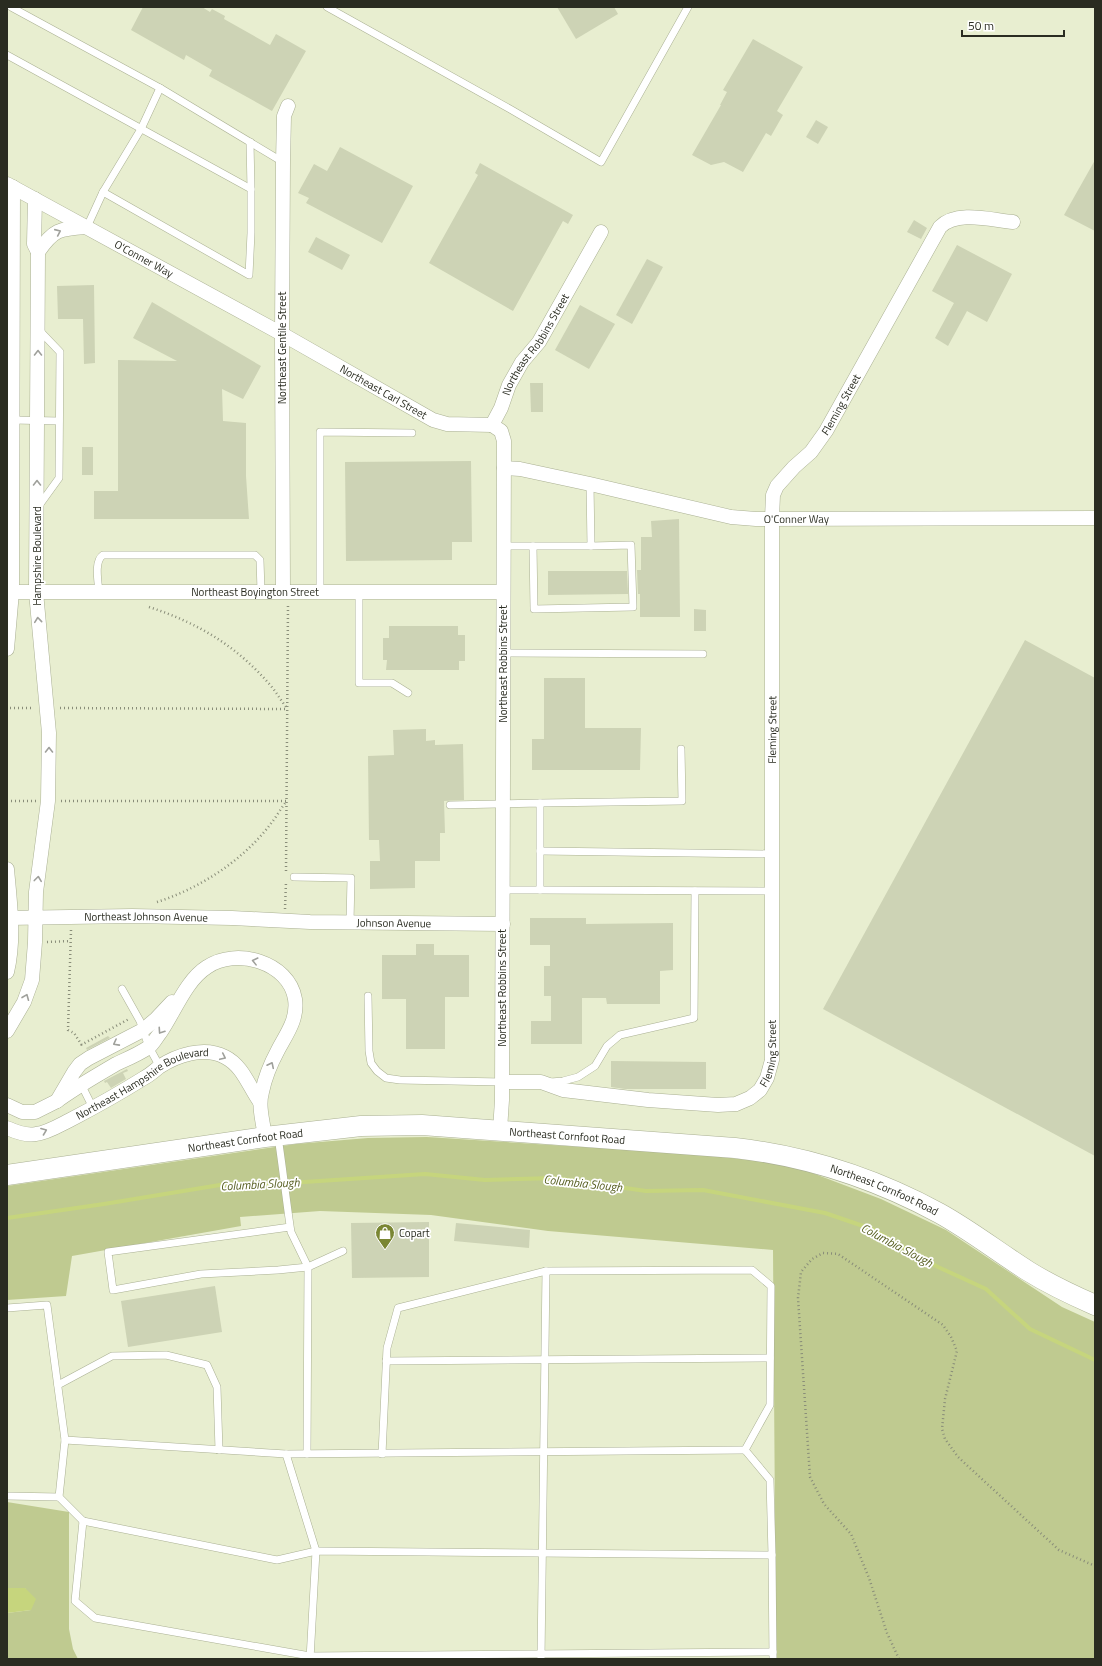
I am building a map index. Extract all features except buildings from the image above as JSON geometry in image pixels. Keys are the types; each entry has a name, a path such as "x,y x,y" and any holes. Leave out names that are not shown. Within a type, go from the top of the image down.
{"street":[{"name":"Northeast Gentile Street","path":"286,591 282,334 284,116 288,106"},
{"name":"O'Conner Way","path":"10,186 282,334"},
{"path":"7,649 10,592 13,420 10,186"},
{"name":"Hampshire Boulevard","path":"35,199 34,244 38,252 36,592 48,708 49,756 48,801 36,892 35,918"},
{"name":"Fleming Street","path":"502,1082 541,1082 562,1090 648,1100 718,1105 736,1104 750,1098 760,1090 767,1078 772,1060 771,891 773,854 773,495 777,486 794,467 811,452 826,431 940,227 951,219 963,217 1013,222"},
{"path":"38,252 48,238 54,234 69,228 86,227"},
{"name":"Northeast Robbins Street","path":"500,1130 502,1082 503,924 504,468 503,436 501,431 492,425 501,408 509,385 522,362 539,342 601,232"},
{"name":"Northeast Carl Street","path":"282,334 442,424 492,425"},
{"name":"O'Conner Way","path":"504,468 520,469 590,484 731,517 1095,518"},
{"name":"Northeast Boyington Street","path":"10,592 503,592"},
{"path":"7,869 10,958 7,972"},
{"name":"Northeast Johnson Avenue","path":"9,918 132,916 232,918 282,915"},
{"name":"Johnson Avenue","path":"282,915 350,922 503,924"},
{"path":"7,1031 24,1002 32,980 36,942 35,918"},
{"name":"Northeast Hampshire Boulevard","path":"7,1105 22,1112 34,1112 57,1101 78,1078 89,1058 143,1030 156,1019 207,966 228,958 247,959 262,962 282,974 290,986 295,999 294,1017 290,1031 279,1048 267,1073 260,1102"},
{"name":"Northeast Hampshire Boulevard","path":"78,1078 149,1047 163,1028 189,984"},
{"name":"Northeast Hampshire Boulevard","path":"7,1128 16,1133 37,1134 93,1108 146,1078 160,1067 191,1052 209,1052 225,1057 240,1069 260,1102 271,1136"},
{"name":"Northeast Cornfoot Road","path":"7,1175 271,1136 341,1127 392,1125 422,1125 500,1130 735,1148 767,1152 812,1163 871,1182 916,1202 970,1232 1033,1274 1095,1305"}],"lane":[{"path":"11,7 160,88 283,162"},
{"path":"327,7 510,109 601,162 688,7"},
{"path":"7,55 251,189"},
{"path":"86,227 103,192 141,129 160,88"},
{"path":"103,192 249,275 251,233 250,142"},
{"path":"37,508 59,478 60,352 38,329"},
{"path":"13,420 59,421"},
{"path":"320,591 320,432 412,433"},
{"path":"590,484 590,546"},
{"path":"504,546 631,545 633,607 534,609 533,546"},
{"path":"99,592 98,563 100,557 103,555 255,555 259,557 260,560 261,591"},
{"path":"359,591 359,683 392,683 408,693"},
{"path":"503,653 703,654"},
{"path":"450,805 503,802 682,801 681,749"},
{"path":"540,802 540,890"},
{"path":"540,851 773,854"},
{"path":"294,877 351,878 350,922"},
{"path":"503,890 771,891"},
{"path":"541,1082 563,1081 578,1077 595,1066 607,1046 620,1035 694,1018 695,891"},
{"path":"122,989 160,1067"},
{"path":"368,996 369,1052 371,1063 377,1071 386,1078 400,1080 502,1082"},
{"path":"78,1078 93,1108"},
{"path":"271,1136 280,1156 291,1232 308,1267 307,1454"},
{"path":"290,1227 108,1252 113,1290 201,1274 308,1267 343,1251"},
{"path":"382,1454 387,1348 398,1308 546,1271 752,1270 771,1286 770,1405 745,1450"},
{"path":"541,1656 546,1271"},
{"path":"7,1308 47,1305 65,1440 59,1497"},
{"path":"58,1385 112,1356 166,1355 207,1366 218,1386 219,1450"},
{"path":"386,1361 770,1358"},
{"path":"65,1440 286,1454 745,1450"},
{"path":"83,1521 75,1601 95,1618 310,1657 773,1656 770,1480 745,1450"},
{"path":"286,1454 316,1551 310,1657"},
{"path":"7,1496 59,1497 83,1521 277,1560 316,1551 772,1555"}],"path":[{"path":"282,915 286,908 286,591"},
{"path":"141,592 141,601 143,604 195,624 237,653 267,681 287,708"},
{"path":"10,708 38,708"},
{"path":"58,708 287,708"},
{"path":"11,801 38,801"},
{"path":"57,801 287,801"},
{"path":"154,903 172,897 201,883 236,858 259,837 287,801"},
{"path":"71,928 68,1030 74,1033 89,1058"},
{"path":"81,1045 136,1015"},
{"path":"899,1659 887,1633 869,1578 851,1534 824,1504 810,1477 798,1298 802,1272 812,1259 823,1253 838,1254 943,1325 951,1337 957,1351 946,1399 942,1429 944,1439 958,1457 1059,1550 1095,1566"}],"shaded area":[{"path":"427,1137 693,1154 777,1163 807,1171 881,1199 946,1230 1062,1307 1095,1322 1095,1659 776,1659 773,1250 548,1231 431,1215 320,1211 240,1217 241,1226 72,1256 66,1296 7,1300 7,1186 296,1144 368,1138"},
{"path":"7,1502 69,1512 69,1629 73,1649 78,1659 7,1659 7,1613 31,1610 25,1588 7,1588"},
{"path":"7,1588 25,1588 36,1599 31,1610 7,1613"}],"waterway":[{"name":"Columbia Slough","path":"7,1218 226,1184 274,1184 425,1174 485,1180 556,1178 646,1191 703,1190 825,1213 872,1229 938,1267 986,1289 1030,1329 1095,1360"}],"place":[{"name":"Copart","path":"385,1250"}]}
